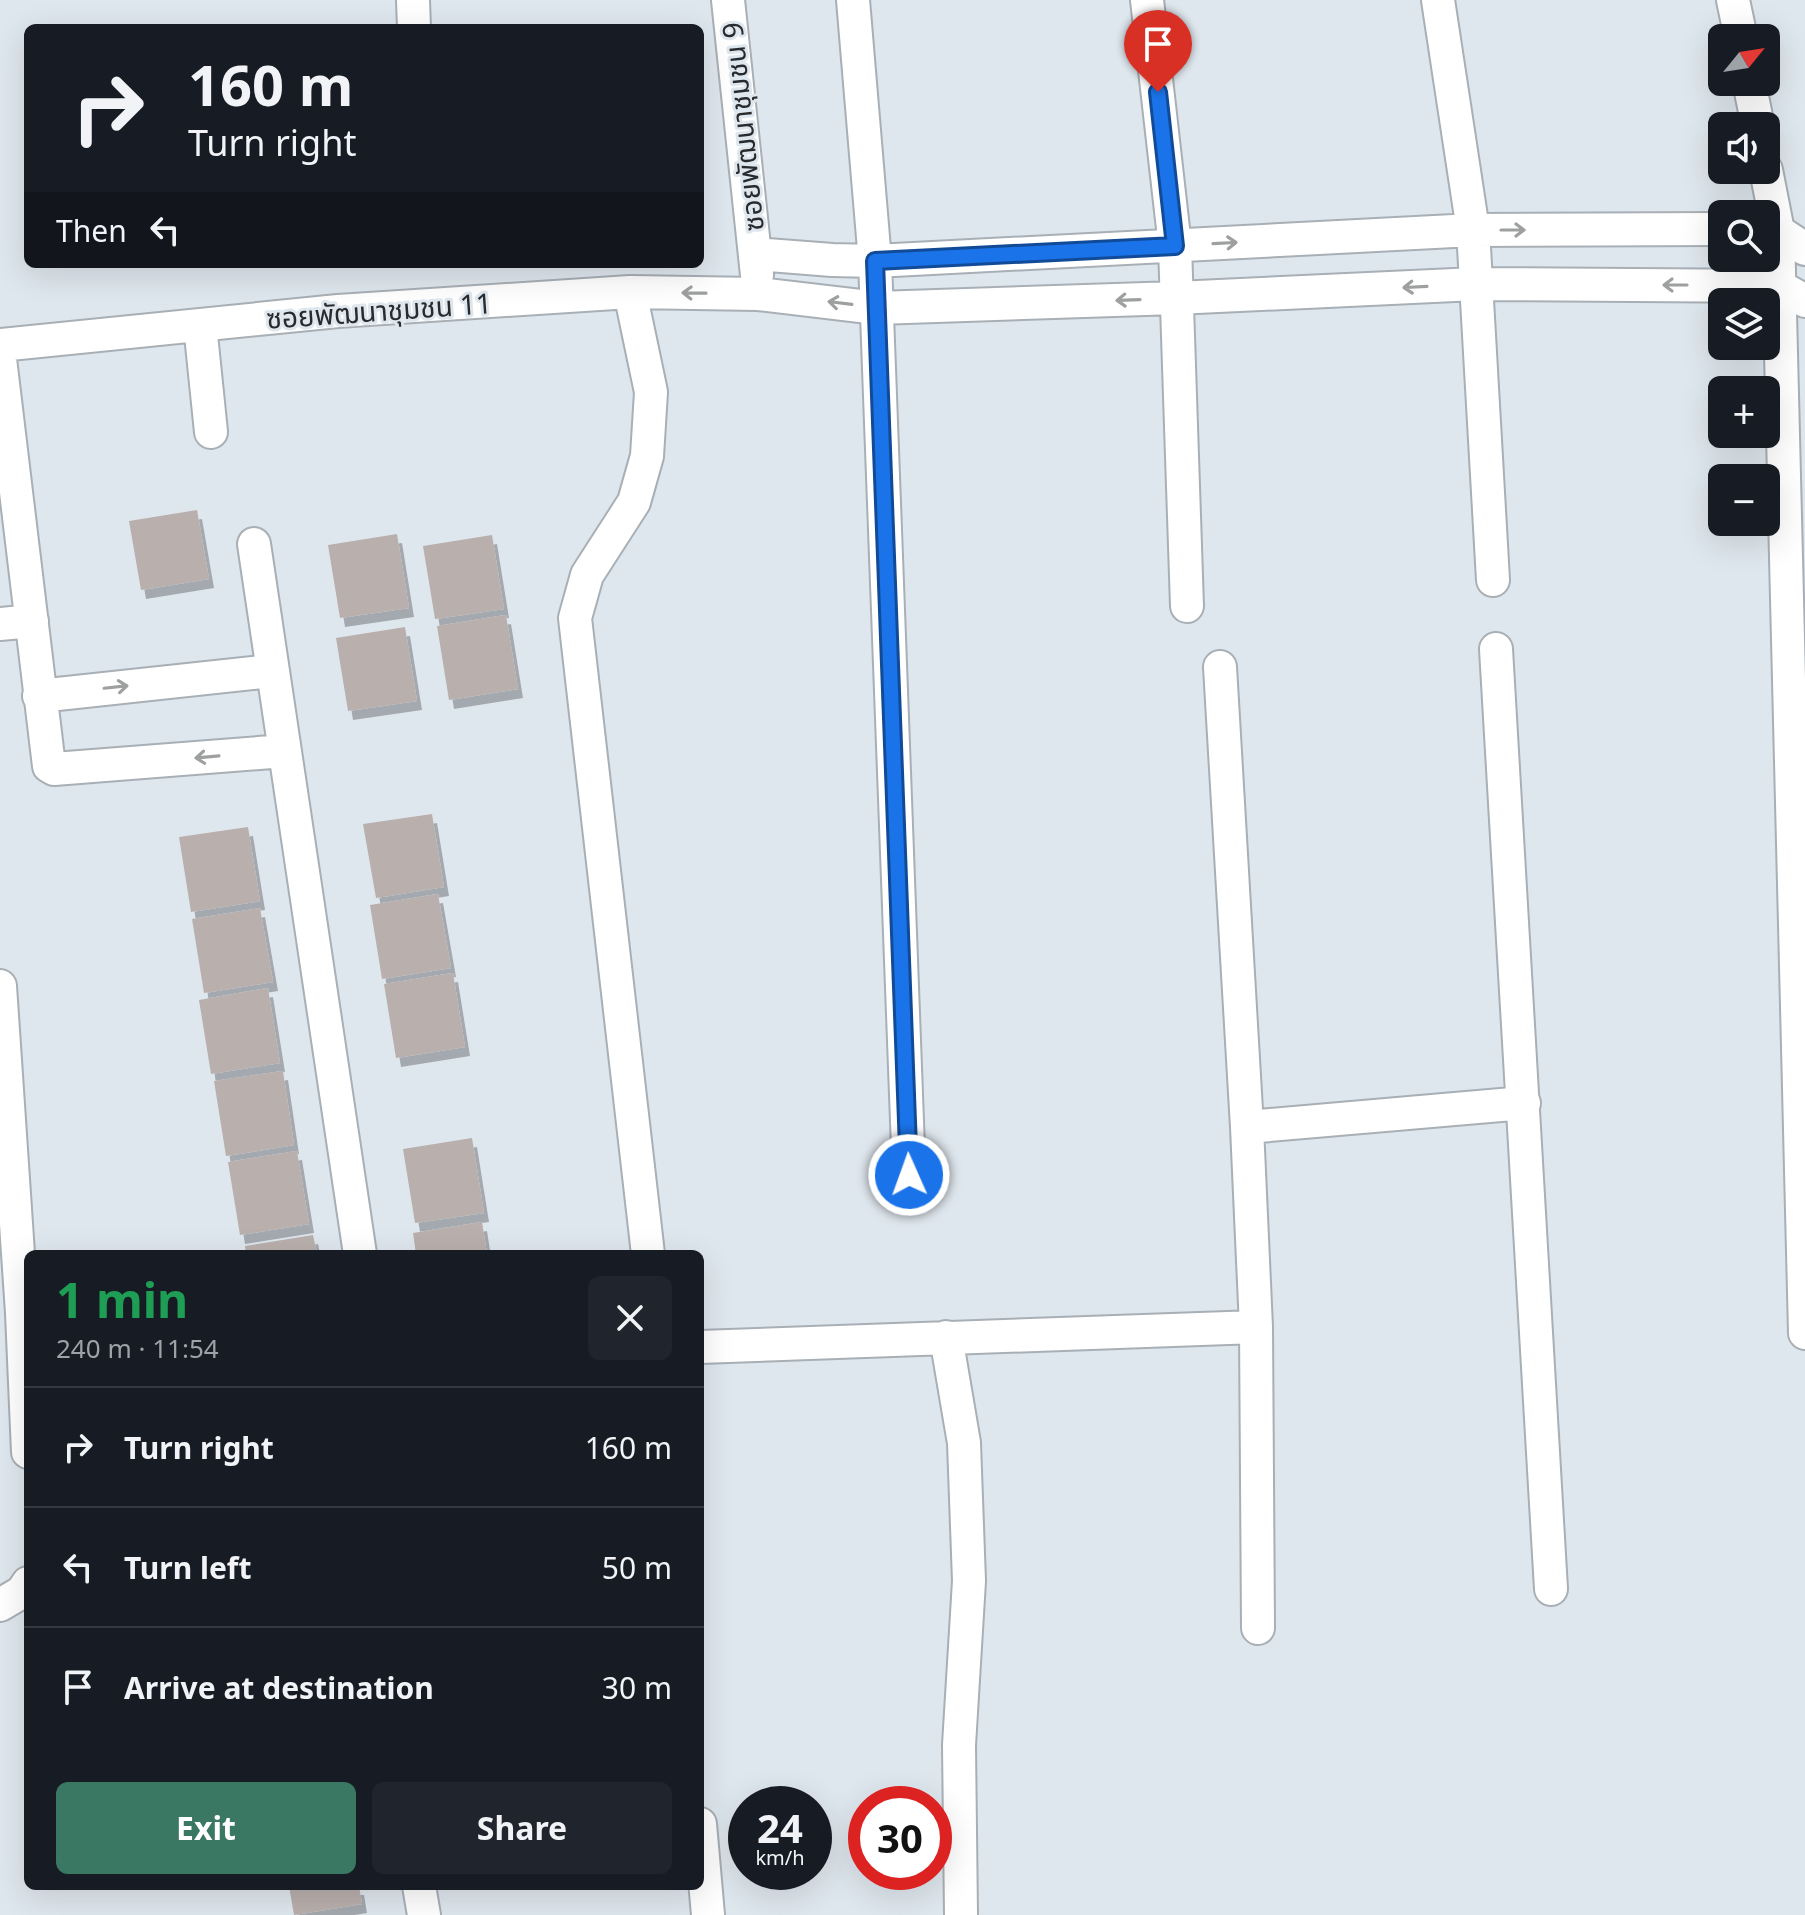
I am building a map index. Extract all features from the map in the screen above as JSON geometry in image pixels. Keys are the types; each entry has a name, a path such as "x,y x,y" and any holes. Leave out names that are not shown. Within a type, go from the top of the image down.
{"street":[{"path":"413,0 414,24"},
{"name":"ซอยพัฒนาชุมชน 9","path":"728,0 758,294"},
{"path":"853,0 875,261 909,1175"},
{"path":"1147,0 1175,246 1187,606"},
{"path":"1438,0 1473,230 1493,580"},
{"path":"1733,0 1738,24"},
{"path":"756,254 875,261 1473,230 1708,229"},
{"path":"1780,235 1805,249"},
{"path":"1780,256 1792,294 1805,1333"},
{"name":"ซอยพัฒนาชุมชน 11","path":"0,345 338,311 630,292 758,294 877,308 1476,284 1792,294"},
{"path":"630,292 651,392 647,456 634,502 587,575 575,618 648,1250"},
{"path":"200,325 211,432"},
{"path":"0,359 5,443 32,621 49,766 54,769 284,751"},
{"path":"254,544 359,1250"},
{"path":"0,624 32,621"},
{"path":"1496,649 1551,1589"},
{"path":"1220,667 1256,1327 1258,1628"},
{"path":"39,696 272,671"},
{"path":"0,986 24,1359"},
{"path":"1247,1127 1524,1103"},
{"path":"704,1347 1256,1327"},
{"path":"946,1337 964,1443 969,1581 959,1745 961,1915"},
{"path":"0,1605 24,1589"},
{"path":"704,1870 708,1915"},
{"path":"420,1890 424,1915"}],"building":[{"path":"197,510 209,579 141,590 129,521"},
{"path":"397,534 409,608 340,618 328,545"},
{"path":"492,535 504,609 435,619 423,546"},
{"path":"506,615 518,689 449,700 437,626"},
{"path":"405,627 417,701 348,711 336,638"},
{"path":"432,814 444,887 376,898 363,824"},
{"path":"248,827 260,901 191,912 179,837"},
{"path":"438,894 451,968 382,979 370,905"},
{"path":"260,908 273,982 204,993 192,919"},
{"path":"453,973 465,1047 396,1058 384,984"},
{"path":"268,988 280,1063 211,1074 199,1000"},
{"path":"283,1071 294,1145 226,1156 214,1081"},
{"path":"472,1138 484,1213 415,1223 403,1149"},
{"path":"297,1151 309,1224 240,1235 228,1162"},
{"path":"482,1222 486,1250 415,1250 413,1233"},
{"path":"313,1235 316,1250 246,1250 245,1246"},
{"path":"290,1890 360,1890 362,1904 294,1915"}],"route":[{"path":"909,1175 875,261 1175,246 1158,92"}]}
